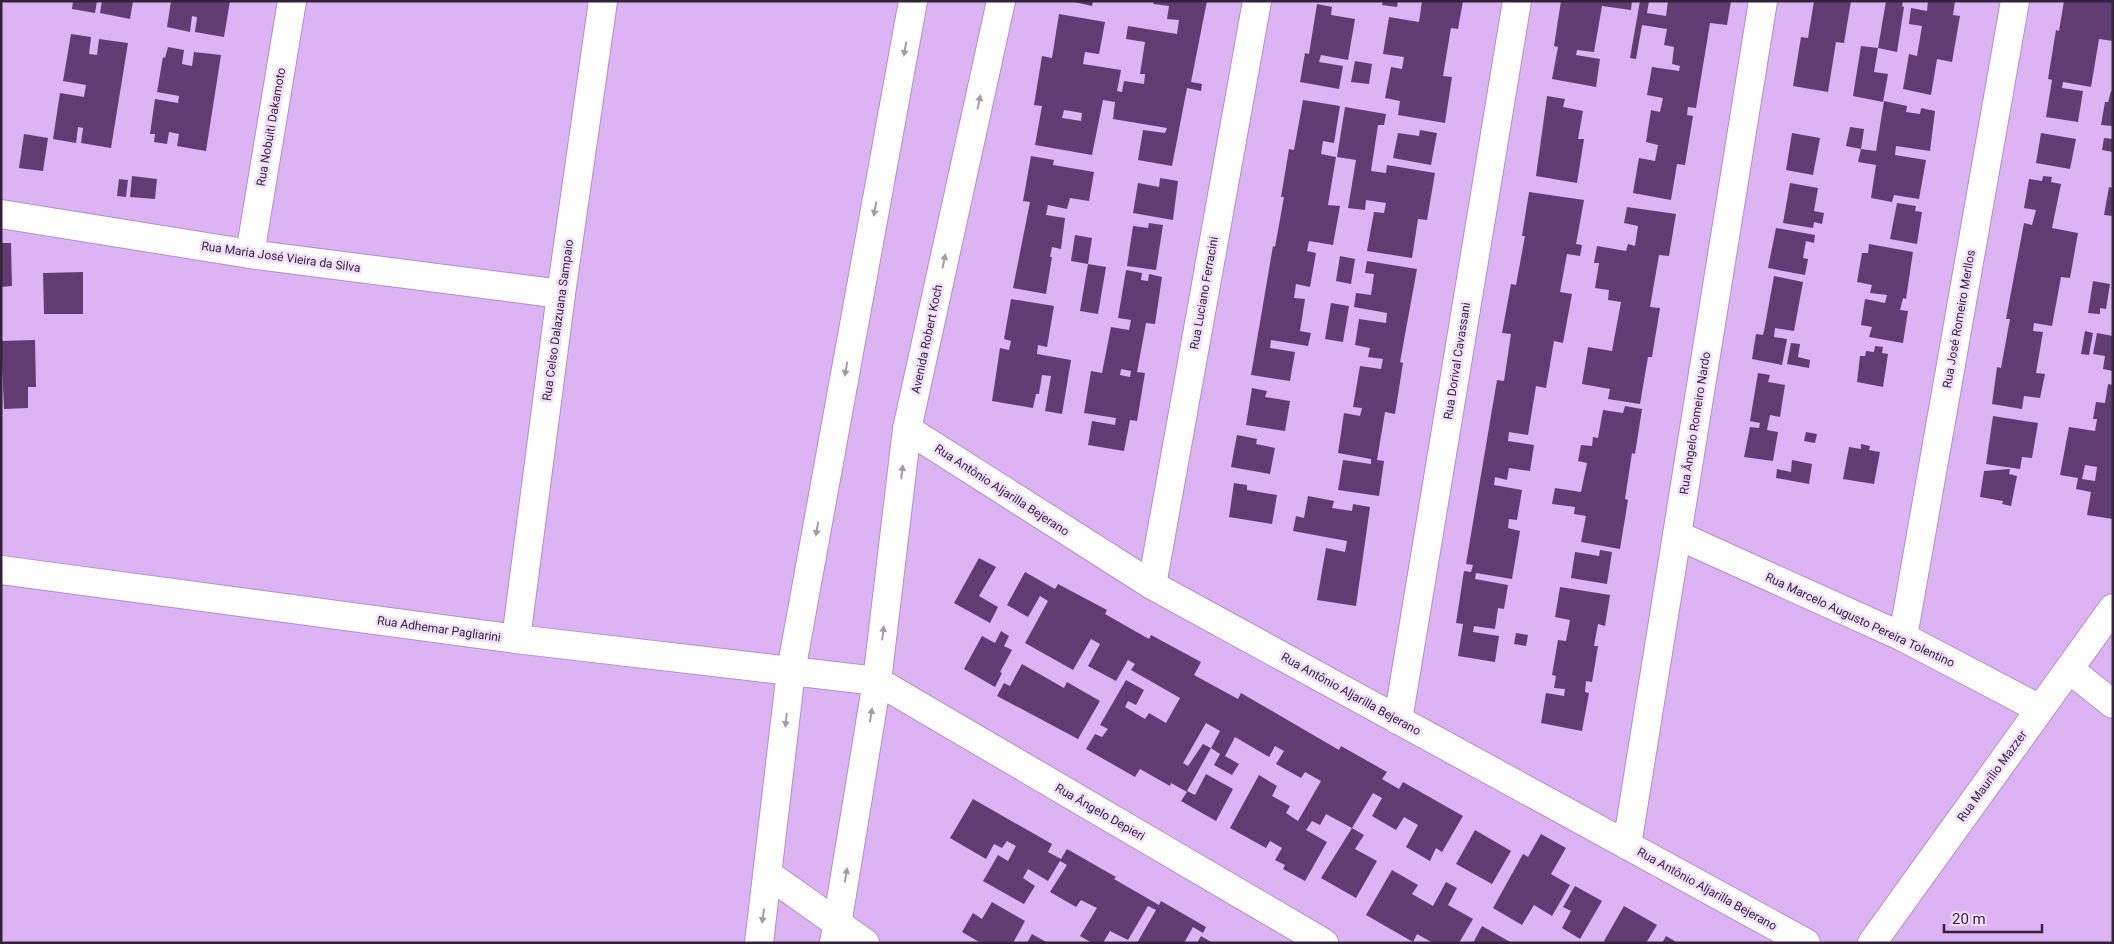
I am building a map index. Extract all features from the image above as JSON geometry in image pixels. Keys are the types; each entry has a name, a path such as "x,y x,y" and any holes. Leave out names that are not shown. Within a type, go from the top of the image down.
{"street":[{"name":"Rua Nobuiti Dakamoto","path":"250,254 292,1"},
{"name":"Rua Celso Dalazuana Sampaio","path":"516,639 561,294 603,1"},
{"path":"759,943 769,875 791,671 913,1"},
{"name":"Avenida Robert Koch","path":"836,933 877,681 907,429 1001,1"},
{"name":"Rua Luciano Ferracini","path":"1152,585 1257,1"},
{"name":"Rua Dorival Cavassani","path":"1398,720 1517,1"},
{"name":"Rua Ângelo Romeiro Nardo","path":"1627,845 1763,1"},
{"name":"Rua José Romeiro Merllos","path":"1903,637 2015,1"},
{"name":"Rua Maria José Vieira da Silva","path":"1,214 250,254 561,294"},
{"name":"Rua Antônio Aljarilla Bejerano","path":"907,429 1152,585 1806,943"},
{"name":"Rua Marcelo Augusto Pereira Tolentino","path":"1677,535 1903,637 2040,709"},
{"name":"Rua Adhemar Pagliarini","path":"1,570 516,639 877,681"},
{"name":"Rua Maurílio Mazzer","path":"1872,943 2113,608"},
{"path":"2069,669 2113,704"},
{"name":"Rua Ângelo Depieri","path":"877,681 1324,943"},
{"path":"769,875 836,933 864,943"}],"building":[{"path":"73,1 97,1 95,13 72,9"},
{"path":"102,1 133,1 130,19 100,13"},
{"path":"171,1 230,1 224,37 195,32 197,17 192,16 190,32 167,27"},
{"path":"1070,1 1093,1 1092,6"},
{"path":"1154,1 1207,1 1191,82 1202,84 1201,91 1187,88 1172,166 1138,160 1143,130 1165,133 1167,128 1113,119 1115,102 1103,100 1092,155 1035,145 1042,106 1034,105 1042,56 1052,58 1059,14 1105,22 1099,54 1085,52 1083,64 1121,70 1117,91 1122,92 1124,81 1144,84 1145,74 1140,74 1145,42 1126,39 1128,26 1177,34 1179,20 1167,19 1169,6 1153,4","holes":["1064,110 1082,113 1081,121 1062,118"]},
{"path":"1383,1 1398,1 1397,7 1382,5"},
{"path":"1422,1 1463,1 1458,29 1451,28 1443,76 1452,77 1445,123 1398,115 1400,101 1385,98 1391,67 1402,69 1404,57 1383,54 1389,17 1419,22"},
{"path":"1561,1 1632,1 1631,10 1602,6 1594,52 1577,50 1576,55 1600,59 1596,87 1552,79 1558,47 1554,46"},
{"path":"1640,1 1649,1 1647,13 1666,16 1668,1 1731,1 1727,25 1710,23 1696,108 1688,107 1687,115 1693,116 1685,165 1677,164 1671,200 1633,193 1639,158 1655,161 1658,145 1646,142 1651,110 1660,112 1663,98 1647,95 1652,67 1679,71 1680,66 1672,64 1674,47 1664,45 1667,29 1642,25 1636,59 1630,58"},
{"path":"1814,1 1851,1 1844,43 1836,42 1828,92 1793,86 1801,37 1808,38"},
{"path":"1886,1 1903,1 1902,6 1904,7 1897,52 1878,48"},
{"path":"1928,1 1955,1 1953,15 1960,16 1952,62 1937,59 1931,95 1903,89 1909,54 1917,56 1922,26 1909,24 1911,8 1927,11"},
{"path":"2064,1 2113,1 2113,41 2099,39 2091,87 2063,82 2062,88 2083,91 2078,122 2046,117 2052,80 2048,79 2056,30 2059,31"},
{"path":"1317,4 1332,7 1331,15 1355,19 1348,60 1321,55 1319,62 1343,66 1339,89 1300,82 1305,53 1309,54"},
{"path":"71,34 91,37 89,54 97,55 99,39 128,43 111,148 81,143 83,128 78,127 76,143 53,139 60,93 84,97 86,85 63,81"},
{"path":"1861,46 1878,48 1874,72 1888,74 1883,102 1853,96"},
{"path":"168,47 184,50 182,64 192,66 194,52 221,55 206,151 177,146 179,134 169,132 167,144 154,142 155,134 150,134 155,99 178,103 179,96 157,92 163,57 165,58"},
{"path":"1355,61 1372,64 1369,84 1351,82"},
{"path":"2111,91 2113,91 2113,126 2101,125 2105,102 2108,102"},
{"path":"1547,96 1565,99 1563,107 1583,111 1578,139 1584,139 1577,183 1536,176"},
{"path":"1303,100 1340,106 1334,143 1323,141 1321,154 1336,157 1328,205 1340,206 1333,245 1309,241 1307,251 1316,253 1310,287 1296,284 1294,298 1305,299 1300,331 1311,333 1308,346 1271,340 1270,348 1295,352 1290,381 1251,375 1273,246 1275,247 1284,197 1281,197 1289,149 1294,150"},
{"path":"1884,101 1907,106 1906,112 1920,114 1921,108 1935,111 1930,151 1896,146 1895,155 1926,160 1919,199 1894,195 1892,202 1871,198 1876,165 1858,162 1861,149 1876,151"},
{"path":"1345,107 1386,114 1384,125 1378,125 1371,171 1386,173 1387,165 1435,173 1427,220 1418,219 1412,258 1367,251 1374,212 1384,213 1386,203 1366,200 1365,210 1348,208 1356,160 1337,157"},
{"path":"1850,127 1864,129 1861,149 1846,146"},
{"path":"1420,130 1437,133 1431,165 1393,158 1398,133 1419,136"},
{"path":"1792,133 1820,138 1813,175 1786,170"},
{"path":"2041,133 2076,139 2070,169 2036,163"},
{"path":"24,134 48,138 43,171 19,168"},
{"path":"2104,138 2113,139 2113,152 2102,150"},
{"path":"1031,156 1054,160 1053,165 1094,172 1089,201 1070,198 1067,209 1048,205 1046,215 1065,218 1061,249 1052,247 1046,294 1013,288 1030,202 1023,201"},
{"path":"132,176 157,179 155,199 130,197"},
{"path":"2043,176 2052,177 2051,182 2061,184 2052,228 2078,233 2070,278 2061,277 2052,326 2034,323 2033,331 2043,332 2036,373 2045,374 2040,398 2024,396 2022,409 1992,404 1997,367 2001,368 2010,319 2006,319 2024,223 2032,225 2036,210 2024,208 2029,179 2042,181"},
{"path":"1160,178 1178,181 1173,220 1133,213 1138,183 1159,187"},
{"path":"119,179 128,180 126,197 117,196"},
{"path":"1790,183 1818,188 1814,211 1824,213 1822,224 1814,222 1813,228 1783,223"},
{"path":"2109,187 2113,188 2113,216 2104,215"},
{"path":"1529,192 1584,200 1576,244 1582,245 1580,256 1567,254 1560,292 1572,294 1563,343 1554,341 1546,388 1536,386 1528,435 1509,432 1508,441 1534,445 1530,471 1509,468 1507,480 1495,477 1494,485 1522,490 1517,520 1509,519 1508,528 1520,531 1512,579 1476,573 1475,579 1508,585 1504,609 1498,608 1495,629 1474,626 1473,632 1499,636 1495,662 1458,656 1463,624 1456,623 1464,571 1471,572 1473,565 1466,564 1497,380 1504,381 1511,334 1502,333 1511,284 1516,285 1525,236 1522,236"},
{"path":"1897,203 1916,206 1915,211 1922,212 1917,244 1890,239"},
{"path":"1627,207 1676,214 1669,256 1659,255 1650,307 1660,308 1652,357 1648,357 1640,404 1608,399 1610,389 1582,384 1588,347 1612,351 1621,302 1608,300 1609,290 1595,288 1599,263 1594,263 1597,246 1626,251 1628,244 1635,246 1638,226 1624,223"},
{"path":"1149,223 1163,225 1156,270 1127,266 1133,226 1148,228"},
{"path":"1776,228 1815,235 1814,243 1806,241 1803,258 1808,259 1805,275 1768,268"},
{"path":"1075,235 1092,238 1088,264 1071,261"},
{"path":"1,243 11,243 12,286 1,287"},
{"path":"1869,244 1913,252 1906,299 1903,298 1900,310 1908,311 1903,343 1869,337 1872,327 1861,325 1865,299 1885,303 1887,295 1870,293 1872,285 1857,282 1862,253 1868,253"},
{"path":"1340,256 1355,259 1351,284 1336,281"},
{"path":"1367,261 1417,269 1400,362 1403,363 1395,414 1385,412 1377,460 1384,461 1379,496 1338,490 1343,460 1371,464 1371,459 1338,453 1344,413 1360,416 1362,408 1353,407 1360,366 1381,369 1383,359 1368,357 1370,348 1355,345 1359,319 1386,323 1387,313 1354,307 1356,293 1371,295 1374,274 1365,273"},
{"path":"1088,264 1106,267 1098,314 1080,311"},
{"path":"1126,270 1142,273 1141,280 1148,281 1149,274 1162,277 1155,324 1146,323 1137,372 1145,373 1137,421 1130,420 1124,451 1088,445 1092,421 1115,425 1116,418 1084,413 1091,371 1102,373 1111,327 1129,330 1131,320 1118,318","holes":["1121,369 1131,371 1130,377 1120,375"]},
{"path":"83,272 83,314 44,314 43,273"},
{"path":"1774,276 1803,282 1794,331 1775,328 1774,337 1787,339 1782,365 1752,359 1756,334 1763,335"},
{"path":"2093,281 2110,284 2106,309 2100,308 2100,314 2088,313"},
{"path":"1011,299 1054,306 1047,347 1038,345 1037,354 1071,360 1062,414 1045,411 1051,376 1042,375 1039,394 1036,394 1033,408 992,401 1000,348 1009,350 1011,341 1004,339"},
{"path":"1331,303 1349,306 1343,342 1325,339"},
{"path":"2085,331 2093,333 2089,355 2081,354"},
{"path":"2097,333 2113,336 2113,371 2103,369 2105,356 2093,354"},
{"path":"35,340 36,387 28,387 28,408 4,409 1,341"},
{"path":"1791,343 1800,344 1798,357 1810,360 1809,368 1787,364"},
{"path":"1875,346 1883,347 1882,353 1888,354 1883,387 1857,382 1860,356 1865,356 1866,351 1874,352"},
{"path":"1758,373 1770,375 1768,382 1785,385 1780,417 1770,415 1767,430 1778,432 1773,461 1744,457 1750,427 1759,428 1760,423 1750,421"},
{"path":"2108,384 2113,385 2113,519 2087,515 2091,492 2076,489 2078,478 2060,475 2069,427 2095,431 2097,419 2093,419 2096,402 2105,403","holes":["2085,465 2097,467 2095,481 2082,479"]},
{"path":"1252,388 1267,391 1265,397 1290,401 1285,431 1246,425"},
{"path":"1625,406 1642,409 1635,454 1632,453 1625,499 1628,500 1620,549 1581,542 1586,516 1574,514 1575,507 1552,504 1555,488 1581,492 1587,463 1578,461 1581,445 1592,446 1593,437 1598,438 1603,410 1623,413"},
{"path":"1993,416 2038,423 2032,458 2022,457 2020,469 1986,464"},
{"path":"1806,432 1817,434 1815,443 1804,441"},
{"path":"1237,435 1257,439 1256,444 1275,448 1270,474 1231,467"},
{"path":"1861,444 1870,446 1869,450 1880,452 1874,484 1843,479 1849,447 1861,449"},
{"path":"1792,460 1812,464 1809,484 1776,478 1777,469 1791,472"},
{"path":"2010,469 2009,474 2017,476 2011,506 2002,504 2003,501 1980,497 1984,471"},
{"path":"1234,483 1247,485 1247,490 1277,495 1272,524 1229,517"},
{"path":"1308,496 1334,501 1332,508 1352,511 1353,504 1370,507 1356,606 1317,600 1326,548 1345,552 1347,541 1293,531 1296,516 1304,518"},
{"path":"1600,550 1612,552 1607,584 1571,578 1575,552 1599,556"},
{"path":"979,558 996,567 979,596 998,607 990,623 954,603"},
{"path":"1025,572 1055,589 1058,584 1107,610 1105,614 1149,639 1151,635 1201,662 1194,675 1238,699 1241,693 1339,750 1341,746 1387,772 1382,779 1399,789 1403,782 1463,816 1442,852 1436,848 1430,861 1406,847 1418,825 1404,817 1396,830 1372,816 1382,798 1373,793 1352,828 1326,814 1320,825 1312,821 1306,830 1327,842 1305,881 1283,869 1285,865 1275,860 1282,848 1270,841 1266,848 1230,828 1259,775 1277,786 1272,796 1290,806 1286,813 1298,821 1321,781 1305,772 1301,778 1276,764 1284,751 1275,746 1269,757 1235,737 1225,756 1239,764 1232,775 1214,765 1220,754 1211,748 1187,791 1195,795 1206,774 1233,789 1216,821 1181,801 1187,792 1171,783 1170,786 1140,769 1135,777 1086,749 1095,734 1102,737 1108,729 1100,725 1126,680 1144,690 1136,705 1128,701 1125,707 1145,719 1149,713 1166,723 1180,698 1131,670 1135,664 1128,660 1116,681 1088,666 1100,644 1091,639 1073,670 1025,643 1048,601 1040,596 1028,617 1007,605","holes":["1206,723 1220,731 1211,748 1203,744 1188,766 1183,763"]},
{"path":"1560,587 1610,595 1605,626 1598,624 1594,646 1598,646 1592,682 1586,681 1585,692 1589,693 1582,731 1541,723 1546,693 1564,696 1565,689 1554,688 1556,676 1552,675 1558,640 1566,641 1570,620 1555,617"},
{"path":"1001,631 1009,636 1004,646 1012,650 1000,672 1002,673 995,687 964,669 982,636 995,643"},
{"path":"1516,633 1528,635 1526,646 1514,644"},
{"path":"1022,664 1064,688 1067,682 1100,701 1078,739 997,696 1004,683 1010,686"},
{"path":"973,799 1052,844 1048,852 1061,859 1067,849 1116,877 1114,879 1159,905 1161,901 1206,927 1203,933 1193,927 1184,943 1137,943 1156,910 1148,906 1128,940 1110,931 1103,943 1092,943 1080,936 1097,908 1081,900 1076,907 1050,892 1067,865 1060,861 1048,881 1028,869 1023,878 1035,886 1024,904 983,881 998,855 1008,861 1016,846 1007,841 1002,848 994,844 986,859 950,838"},
{"path":"1352,828 1364,835 1355,849 1377,861 1356,898 1321,878"},
{"path":"1475,830 1511,851 1492,884 1456,864"},
{"path":"1541,834 1566,848 1551,874 1570,885 1552,916 1534,905 1522,925 1493,908 1523,854 1528,857"},
{"path":"1392,870 1418,885 1412,894 1433,906 1446,882 1457,888 1448,905 1473,919 1459,943 1433,943 1417,934 1413,942 1366,915"},
{"path":"1575,886 1602,901 1580,939 1562,928 1571,911 1563,907"},
{"path":"992,902 1025,921 1013,943 981,943 962,932 973,913 982,919"},
{"path":"1624,906 1657,925 1646,943 1607,943 1604,941"},
{"path":"1482,926 1512,943 1473,943"},
{"path":"1032,934 1048,943 1027,943"},
{"path":"1201,936 1213,943 1197,943"},
{"path":"1666,936 1678,943 1662,943"}]}
